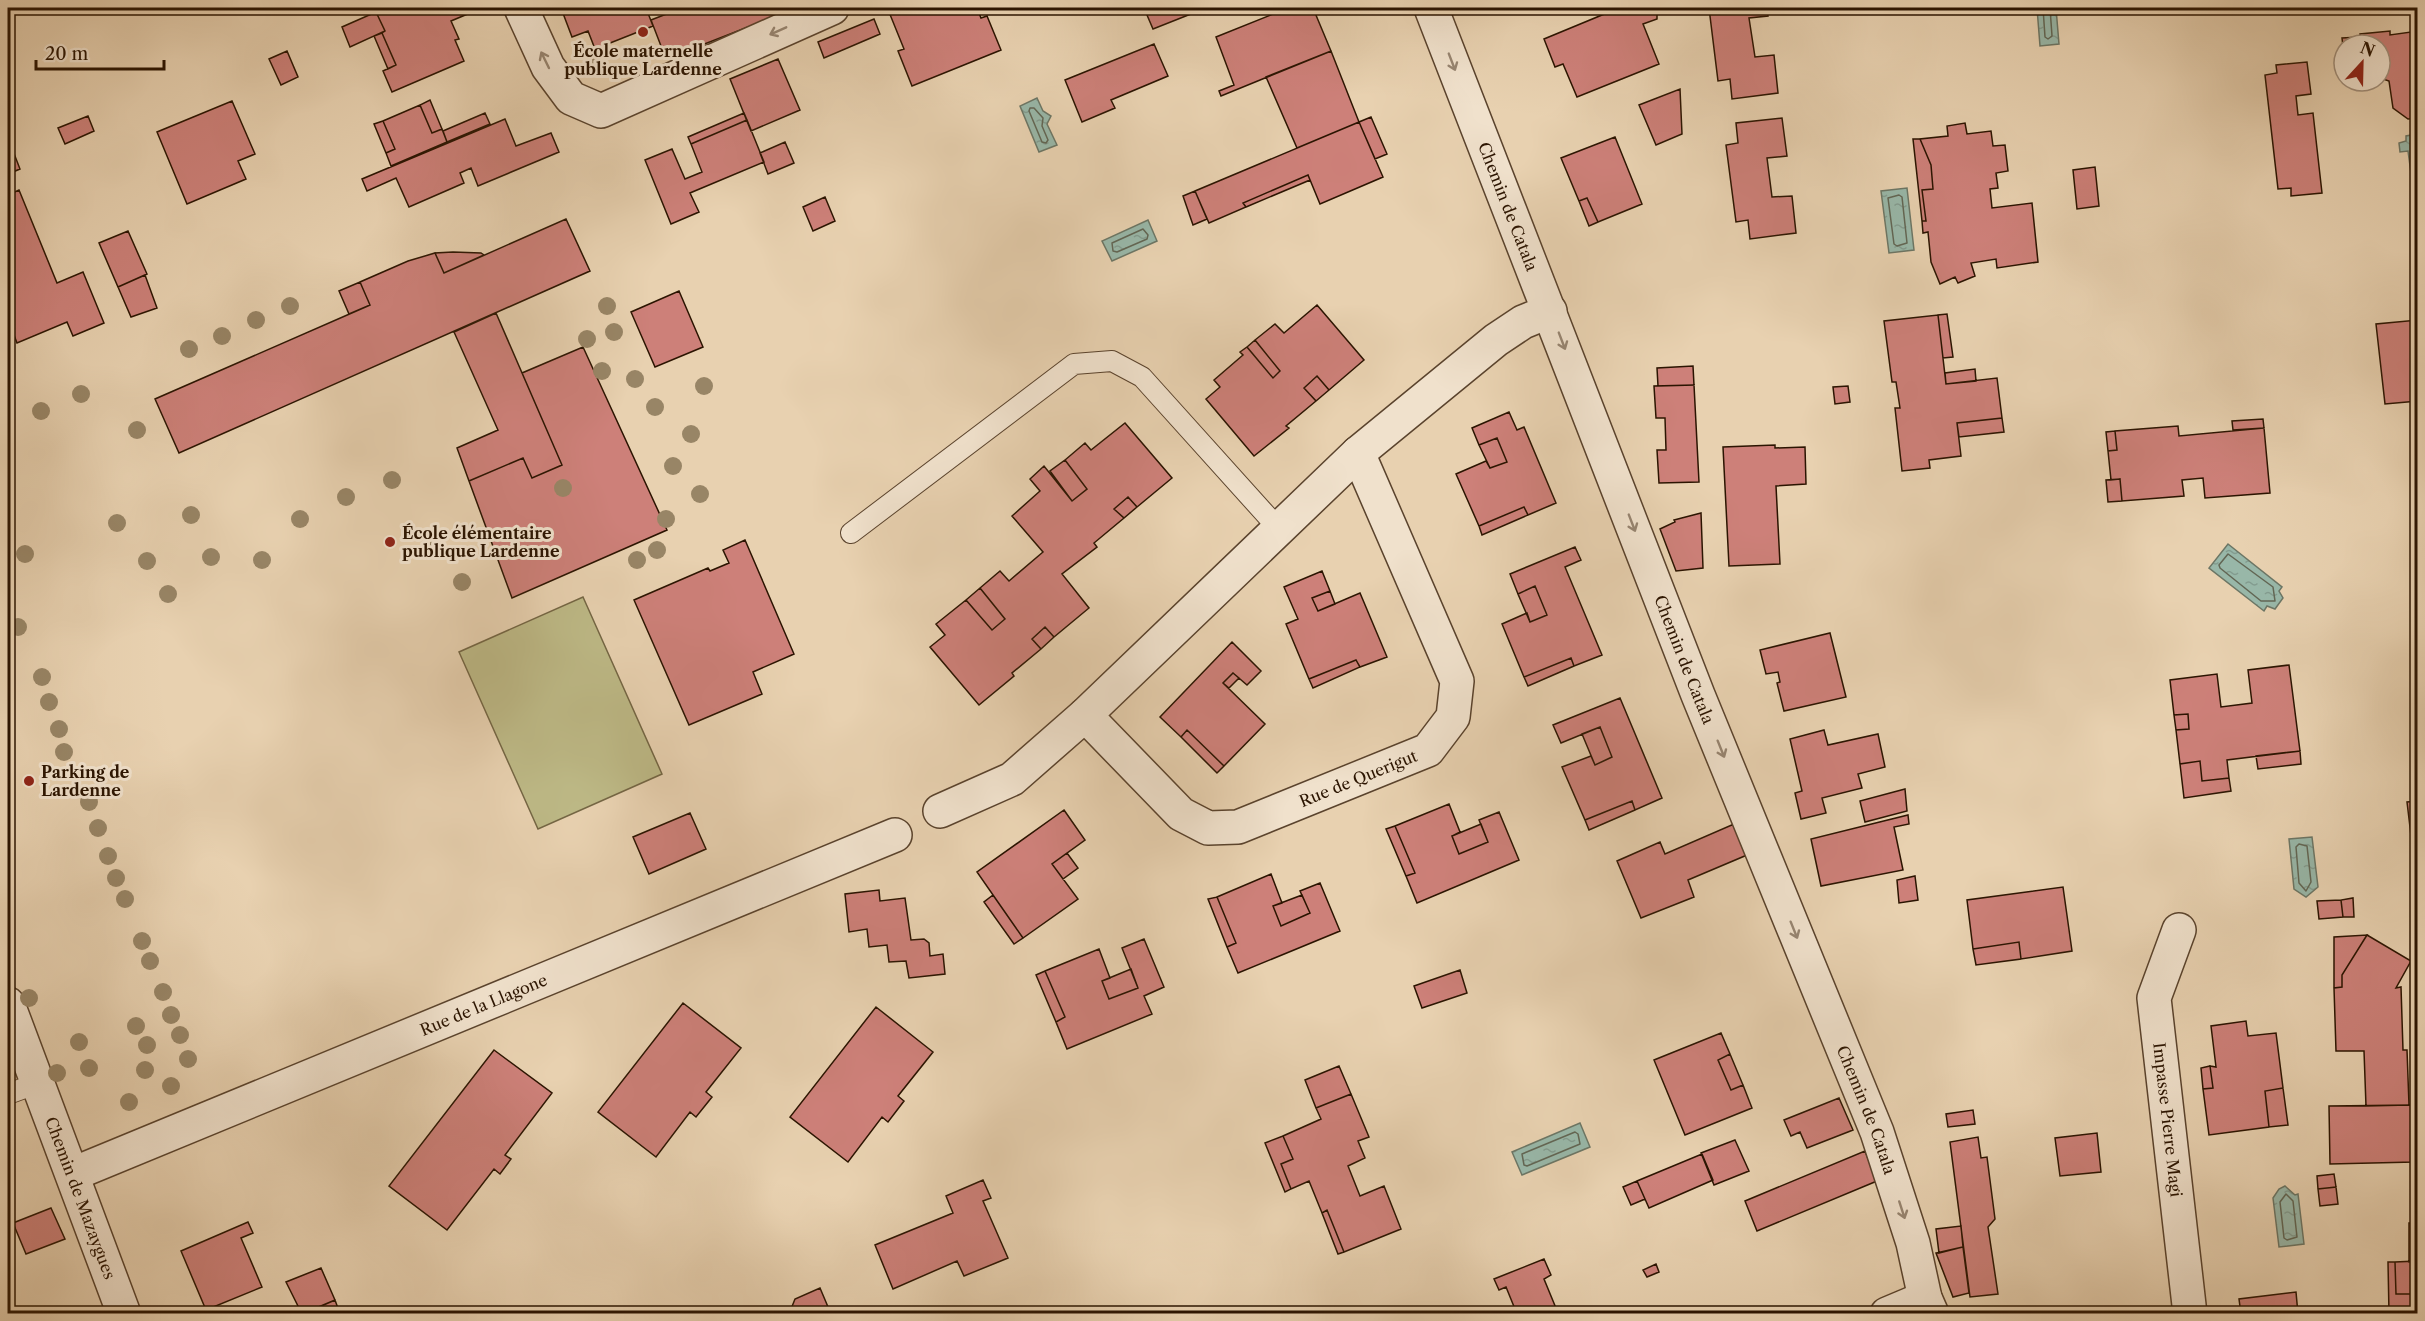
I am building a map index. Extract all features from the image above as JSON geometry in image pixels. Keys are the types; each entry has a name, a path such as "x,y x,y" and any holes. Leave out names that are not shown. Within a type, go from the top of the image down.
{"street":[{"path":"521,8 548,67 571,98 601,111 832,8"},
{"name":"Chemin de Catala","path":"1431,8 1551,311 1698,695 1877,1132 1912,1242 1928,1306"},
{"path":"940,811 1012,779 1085,714 1358,453 1496,340 1523,321 1551,311"},
{"name":"Rue de Querigut","path":"1085,714 1181,814 1208,828 1238,827 1428,750 1453,717 1456,681 1358,453"},
{"name":"Rue de la Llagone","path":"73,1174 895,835"},
{"name":"Impasse Pierre Magi","path":"2179,930 2154,998 2190,1314"},
{"name":"Chemin de Mazaygues","path":"8,1004 124,1314"},
{"path":"1887,1314 1928,1306"}],"lane":[{"path":"851,533 1074,364 1112,361 1142,376 1278,528"},
{"path":"8,1094 38,1083"}],"shaded area":[{"path":"583,597 662,774 538,829 459,652"}],"water":[{"path":"2037,8 2056,8 2059,44 2040,46"},
{"path":"1037,98 1043,111 1051,116 1047,124 1057,145 1039,152 1020,106"},
{"path":"2417,134 2417,188 2413,188 2408,151 2400,152 2399,143 2406,141 2406,136"},
{"path":"1907,188 1914,250 1889,253 1881,191"},
{"path":"1148,220 1157,241 1112,261 1102,241"},
{"path":"2228,544 2282,587 2279,591 2283,598 2275,609 2267,606 2264,611 2209,568"},
{"path":"2312,837 2318,887 2306,897 2294,889 2289,839"},
{"path":"1580,1123 1590,1147 1522,1175 1512,1152"},
{"path":"2285,1186 2295,1195 2298,1194 2304,1244 2279,1247 2273,1198 2279,1189"}],"building":[{"path":"388,8 468,8 470,13 451,21 459,39 455,40 464,61 392,92 383,71 396,65 382,33 385,31 376,12"},
{"path":"561,8 646,8 653,26 595,49 588,31 572,37"},
{"path":"682,8 797,8 666,59 651,20"},
{"path":"901,8 977,8 981,18 987,16 1001,50 912,86 898,51 904,49 889,12"},
{"path":"1144,8 1206,8 1153,29"},
{"path":"1288,8 1313,8 1331,51 1221,96 1219,91 1234,85 1216,37"},
{"path":"1613,8 1657,8 1657,19 1643,24 1659,64 1577,97 1563,64 1555,67 1544,39 1614,10"},
{"path":"1709,8 1767,8 1768,16 1749,18 1755,57 1774,55 1778,93 1732,99 1730,79 1718,81"},
{"path":"376,12 385,31 350,47 342,27"},
{"path":"874,19 880,34 824,58 818,42"},
{"path":"2418,31 2418,118 2408,119 2393,108 2391,93 2392,35"},
{"path":"382,33 396,65 388,69 374,36"},
{"path":"1154,44 1168,76 1111,100 1115,108 1082,122 1065,80"},
{"path":"287,51 298,77 281,85 269,59"},
{"path":"1331,51 1359,122 1297,148 1266,77"},
{"path":"778,59 800,110 751,131 730,79"},
{"path":"2307,62 2311,94 2296,96 2298,115 2313,113 2322,193 2291,196 2291,188 2278,189 2265,75 2277,73 2276,65"},
{"path":"1680,89 1682,134 1656,145 1639,105"},
{"path":"430,100 442,129 432,133 420,105"},
{"path":"232,101 255,154 238,161 246,179 187,204 157,132"},
{"path":"420,105 432,133 442,129 447,142 391,166 386,153 395,149 383,121"},
{"path":"485,113 490,124 447,142 443,131"},
{"path":"744,113 747,120 691,144 688,137"},
{"path":"88,116 94,131 65,144 58,128"},
{"path":"1371,117 1387,154 1375,159 1359,122"},
{"path":"1782,118 1787,156 1767,158 1772,197 1792,196 1796,233 1750,239 1748,220 1736,222 1726,145 1738,143 1736,123"},
{"path":"505,119 516,146 551,133 559,152 478,186 471,168 460,173 464,183 409,207 396,178 367,191 362,179"},
{"path":"747,120 764,162 690,193 699,212 671,224 645,160 672,149 685,179 702,172 691,144"},
{"path":"383,121 395,149 386,153 374,124"},
{"path":"1359,122 1383,177 1320,204 1308,175 1243,203 1246,207 1209,223 1195,191"},
{"path":"1965,123 1967,134 1991,131 1993,146 2005,145 2008,171 1996,173 1998,188 1990,189 1992,208 2032,203 2038,262 1997,268 1996,259 1971,263 1975,276 1958,283 1955,277 1940,284 1931,262 1928,232 1923,233 1922,221 1926,221 1922,190 1933,189 1931,165 1920,139 1948,136 1947,126"},
{"path":"1615,137 1642,204 1598,222 1587,198 1579,201 1561,158"},
{"path":"8,138 20,169 8,174"},
{"path":"1913,139 1920,139 1931,165 1933,189 1922,190 1926,221 1922,221"},
{"path":"785,142 794,163 768,174 760,153"},
{"path":"2095,167 2099,206 2077,209 2073,170"},
{"path":"1308,175 1310,180 1246,207 1243,203"},
{"path":"19,190 57,283 83,272 104,323 73,336 67,322 17,343 8,319 8,303 11,301 8,293 8,195"},
{"path":"1195,191 1207,219 1193,225 1183,196"},
{"path":"825,197 835,221 813,231 803,207"},
{"path":"1587,198 1598,222 1589,226 1579,201"},
{"path":"566,219 590,271 179,453 155,399 370,305 360,282 408,261 435,253 444,273"},
{"path":"128,231 147,274 118,287 99,243"},
{"path":"435,253 484,255 444,273"},
{"path":"145,275 157,308 131,317 118,287"},
{"path":"360,282 370,305 349,314 339,291"},
{"path":"679,291 703,347 655,367 631,312"},
{"path":"1317,305 1364,360 1329,390 1317,376 1304,388 1316,401 1286,426 1289,428 1254,456 1206,399 1220,387 1214,380 1243,355 1240,352 1247,347 1273,378 1280,371 1255,340 1275,324 1284,333"},
{"path":"496,313 562,465 532,478 523,458 469,481 457,448 498,430 454,332"},
{"path":"1947,314 1953,357 1943,358 1938,315"},
{"path":"1938,315 1946,384 1997,378 2002,418 1957,423 1961,456 1929,460 1930,468 1902,471 1895,408 1900,408 1896,382 1892,382 1884,321"},
{"path":"2418,320 2418,401 2385,404 2376,324"},
{"path":"1255,340 1280,371 1273,378 1247,347"},
{"path":"583,347 667,530 512,598 469,481 523,458 532,478 562,465 522,373"},
{"path":"1693,366 1694,385 1658,386 1657,368"},
{"path":"1975,369 1976,381 1946,384 1945,373"},
{"path":"1317,376 1329,390 1316,401 1304,388"},
{"path":"1694,385 1699,482 1659,483 1657,450 1666,450 1665,418 1656,418 1654,386"},
{"path":"1848,386 1850,402 1835,404 1833,387"},
{"path":"1509,412 1517,430 1524,427 1556,503 1528,515 1524,507 1479,526 1456,474 1486,461 1490,468 1507,462 1497,438 1479,445 1472,428"},
{"path":"2002,418 2004,432 1959,437 1957,423"},
{"path":"2263,419 2264,428 2233,430 2232,421"},
{"path":"1125,423 1172,478 1137,507 1128,497 1114,509 1124,518 1094,543 1097,547 1062,574 1089,608 1054,637 1045,627 1032,639 1041,649 1012,673 1014,676 979,705 930,647 945,635 936,624 966,600 992,630 1005,619 980,588 1000,571 1009,581 1043,552 1012,516 1040,491 1030,479 1044,466 1072,501 1087,489 1065,460 1085,443 1091,450"},
{"path":"2178,426 2179,436 2264,428 2270,493 2205,498 2203,478 2182,480 2184,496 2122,501 2120,479 2111,480 2108,451 2117,450 2115,431"},
{"path":"2115,431 2117,450 2108,451 2106,432"},
{"path":"1497,438 1507,462 1490,468 1479,445"},
{"path":"1775,445 1775,448 1805,447 1806,484 1776,486 1780,564 1729,566 1723,447"},
{"path":"1065,460 1087,489 1072,501 1050,471"},
{"path":"2120,479 2122,501 2108,502 2106,480"},
{"path":"1128,497 1137,507 1124,518 1114,509"},
{"path":"1524,507 1528,515 1482,535 1479,526"},
{"path":"1701,513 1703,568 1676,571 1660,529 1675,522 1674,520"},
{"path":"745,540 794,654 753,672 762,694 689,725 634,600 708,568 710,571 729,563 723,550"},
{"path":"1575,547 1581,560 1565,567 1602,655 1574,666 1571,658 1524,677 1502,624 1527,613 1530,622 1547,615 1535,586 1518,594 1510,574"},
{"path":"1322,571 1330,591 1312,598 1318,611 1360,593 1387,657 1360,667 1356,660 1309,679 1286,624 1298,619 1284,587"},
{"path":"1535,586 1547,615 1530,622 1518,594"},
{"path":"980,588 1005,619 992,630 966,600"},
{"path":"1330,591 1335,604 1318,611 1312,598"},
{"path":"1045,627 1054,637 1041,649 1032,639"},
{"path":"1830,633 1846,697 1784,711 1777,683 1780,682 1778,672 1766,674 1760,650"},
{"path":"1232,642 1261,671 1247,685 1233,673 1223,683 1265,724 1224,766 1187,730 1181,737 1160,717"},
{"path":"1571,658 1574,666 1528,686 1524,677"},
{"path":"1356,660 1360,667 1313,688 1309,679"},
{"path":"2289,665 2300,751 2227,760 2229,778 2202,781 2200,761 2180,764 2176,730 2189,729 2188,714 2174,715 2170,680 2217,674 2221,707 2252,703 2248,670"},
{"path":"1233,673 1239,678 1229,688 1223,683"},
{"path":"1620,698 1662,798 1635,810 1632,801 1585,820 1562,767 1591,756 1595,765 1612,757 1600,727 1561,743 1553,725"},
{"path":"2188,714 2189,729 2176,730 2174,715"},
{"path":"1600,727 1612,757 1595,765 1582,734"},
{"path":"1187,730 1224,766 1217,773 1181,737"},
{"path":"1824,730 1828,745 1878,734 1885,767 1858,774 1862,788 1822,798 1826,813 1801,819 1795,793 1802,791 1790,739"},
{"path":"2300,751 2301,764 2258,769 2256,756"},
{"path":"2200,761 2202,781 2229,778 2231,791 2184,798 2180,764"},
{"path":"1905,789 1907,811 1865,822 1860,801"},
{"path":"1632,801 1635,810 1589,830 1585,820"},
{"path":"2418,801 2418,886 2417,886 2407,802"},
{"path":"1449,804 1460,832 1452,836 1459,854 1488,842 1479,820 1499,812 1519,860 1417,903 1406,876 1415,873 1395,826"},
{"path":"1064,810 1085,840 1052,864 1078,899 1023,938 977,872"},
{"path":"690,813 706,849 649,874 633,837"},
{"path":"1908,815 1909,824 1894,827 1903,870 1821,886 1811,839"},
{"path":"1481,824 1488,842 1459,854 1452,836"},
{"path":"1734,824 1747,855 1688,880 1694,897 1641,918 1617,861 1660,842 1665,854"},
{"path":"1395,826 1415,873 1406,876 1386,829"},
{"path":"1067,853 1078,868 1063,879 1052,864"},
{"path":"1271,874 1282,903 1273,906 1281,926 1310,913 1300,891 1320,883 1340,931 1238,973 1227,947 1236,943 1217,897"},
{"path":"1915,876 1918,900 1899,903 1897,880"},
{"path":"2063,887 2072,951 2021,959 2019,942 1973,949 1967,900"},
{"path":"879,890 880,901 905,898 911,940 924,939 929,943 930,956 943,954 945,974 909,978 906,961 889,962 887,945 869,947 867,929 849,932 845,894"},
{"path":"993,895 1023,938 1014,944 984,902"},
{"path":"1302,895 1310,913 1281,926 1273,906"},
{"path":"1217,897 1236,943 1227,947 1208,899"},
{"path":"2353,898 2354,917 2343,917 2341,900"},
{"path":"2341,900 2343,917 2319,919 2317,901"},
{"path":"2367,935 2342,975 2342,987 2334,988 2334,937"},
{"path":"2367,935 2411,961 2396,988 2401,987 2403,1050 2407,1050 2409,1105 2366,1106 2364,1051 2336,1051 2334,988 2342,987 2342,975"},
{"path":"1144,939 1164,987 1144,996 1152,1014 1067,1049 1056,1022 1065,1017 1045,971 1099,949 1110,978 1102,981 1109,999 1138,988 1122,948"},
{"path":"2019,942 2021,959 1976,965 1973,949"},
{"path":"1131,969 1138,988 1109,999 1102,981"},
{"path":"1460,970 1467,993 1422,1008 1414,986"},
{"path":"1045,971 1065,1017 1056,1022 1036,975"},
{"path":"683,1003 741,1048 706,1092 712,1097 696,1117 690,1112 656,1157 598,1112"},
{"path":"876,1007 933,1052 898,1096 904,1101 888,1122 882,1117 848,1162 790,1117"},
{"path":"2246,1021 2248,1036 2276,1033 2283,1088 2265,1091 2269,1127 2209,1135 2203,1089 2213,1088 2210,1066 2216,1067 2211,1026"},
{"path":"1721,1033 1730,1054 1718,1060 1731,1090 1743,1085 1752,1108 1685,1135 1654,1060"},
{"path":"494,1050 552,1093 505,1155 511,1159 500,1174 494,1169 447,1230 389,1186"},
{"path":"1730,1054 1743,1085 1731,1090 1718,1060"},
{"path":"1339,1066 1351,1094 1316,1108 1305,1080"},
{"path":"2210,1066 2213,1088 2203,1089 2201,1068"},
{"path":"2283,1088 2288,1125 2269,1127 2265,1091"},
{"path":"1351,1094 1369,1137 1358,1141 1365,1158 1348,1166 1360,1196 1384,1186 1401,1229 1344,1252 1327,1210 1322,1213 1309,1181 1291,1189 1281,1164 1293,1159 1283,1136 1321,1119 1316,1108"},
{"path":"1839,1098 1853,1130 1807,1148 1800,1132 1791,1136 1784,1120"},
{"path":"2412,1105 2414,1162 2330,1164 2329,1106"},
{"path":"1973,1110 1975,1124 1948,1127 1946,1114"},
{"path":"2097,1133 2101,1172 2060,1176 2055,1138"},
{"path":"1283,1136 1293,1159 1281,1164 1291,1189 1285,1192 1265,1143"},
{"path":"1978,1137 1981,1158 1987,1157 1995,1219 1988,1227 1998,1294 1970,1297 1950,1142"},
{"path":"1735,1140 1749,1171 1714,1185 1701,1153"},
{"path":"1865,1151 1877,1181 1757,1231 1745,1201"},
{"path":"1702,1154 1713,1180 1649,1208 1637,1181"},
{"path":"2334,1174 2336,1187 2318,1189 2317,1176"},
{"path":"983,1180 991,1198 983,1201 1008,1258 964,1276 957,1261 893,1289 875,1245 953,1213 946,1196"},
{"path":"1637,1181 1645,1199 1631,1205 1623,1187"},
{"path":"2336,1187 2338,1204 2320,1206 2318,1189"},
{"path":"51,1208 65,1239 26,1254 13,1223"},
{"path":"1327,1210 1344,1252 1338,1254 1322,1213"},
{"path":"248,1222 253,1233 241,1238 262,1287 206,1310 181,1251"},
{"path":"2409,1223 2416,1223 2417,1261 2409,1262"},
{"path":"2416,1223 2418,1223 2418,1294 2396,1294 2395,1262 2417,1261"},
{"path":"1961,1226 1963,1247 1939,1253 1936,1229"},
{"path":"1963,1247 1969,1293 1953,1297 1936,1253"},
{"path":"1544,1259 1551,1275 1544,1279 1558,1313 1517,1314 1506,1287 1499,1290 1494,1279"},
{"path":"2388,1262 2395,1262 2396,1294 2418,1294 2418,1314 2389,1314"},
{"path":"1656,1264 1659,1272 1647,1277 1643,1270"},
{"path":"321,1268 335,1300 302,1314 286,1282"},
{"path":"820,1288 831,1314 789,1314 795,1299"},
{"path":"2296,1292 2298,1314 2241,1314 2239,1299"},
{"path":"335,1300 340,1314 303,1314"}],"place":[{"name":"École maternelle publique Lardenne","path":"643,32"},
{"name":"École élémentaire publique Lardenne","path":"390,542"},
{"name":"Parking de Lardenne","path":"29,781"}]}
